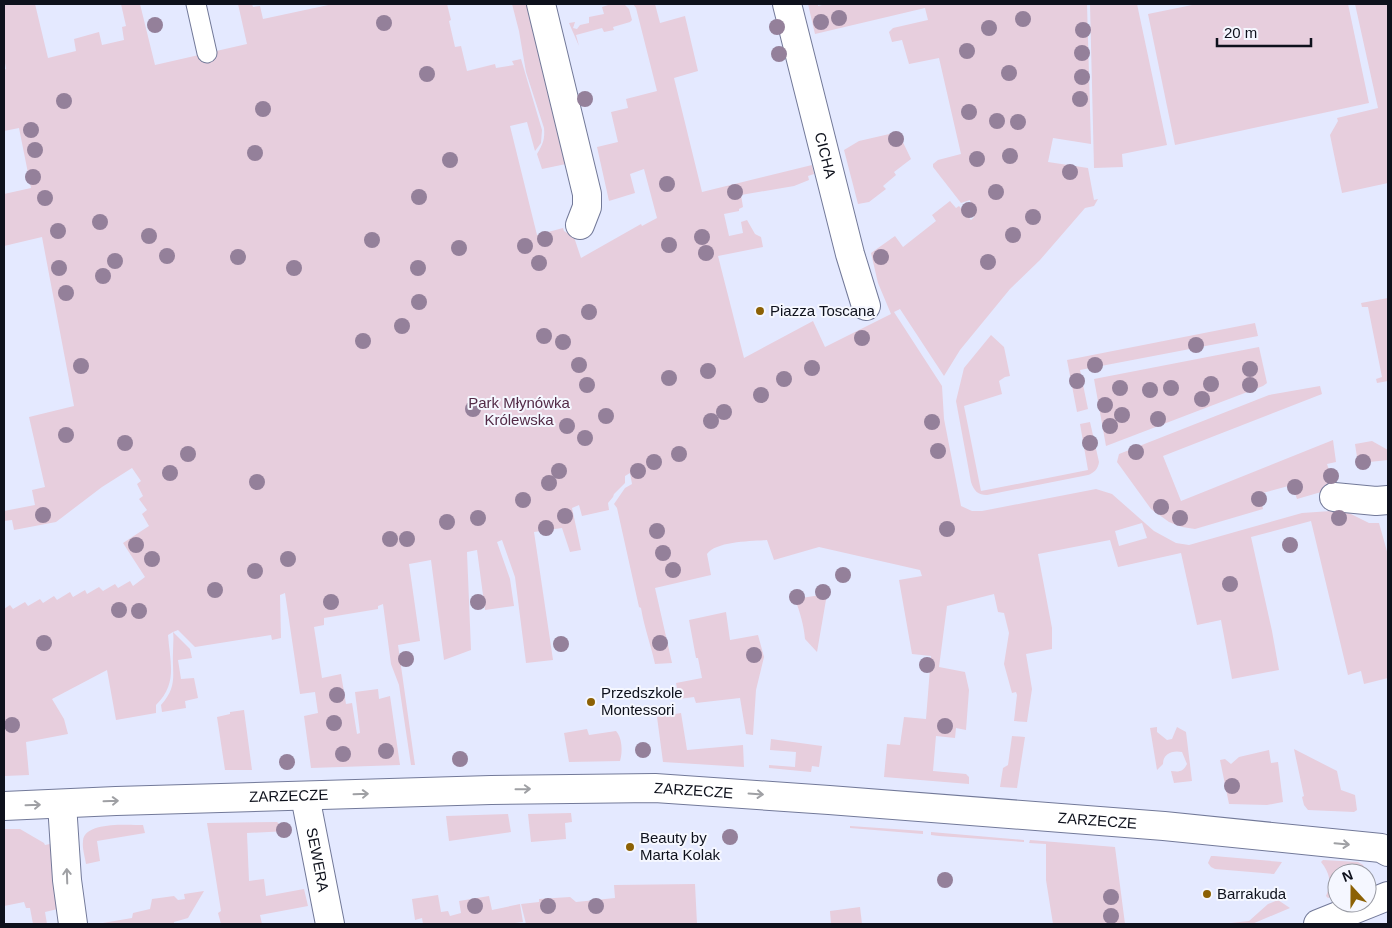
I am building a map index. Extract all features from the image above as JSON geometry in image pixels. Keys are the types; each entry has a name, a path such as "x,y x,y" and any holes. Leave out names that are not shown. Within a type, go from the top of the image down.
{"street":[{"path":"541,4 587,194 587,207 580,225"},
{"name":"CICHA","path":"787,4 850,254 866,306"},
{"path":"1334,497 1376,501 1388,500"},
{"name":"ZARZECZE","path":"4,806 116,800 610,788 698,790 1154,826 1386,848"},
{"name":"SEWERA","path":"305,796 330,924"},
{"path":"62,804 67,880 73,924"},
{"path":"1318,924 1388,896"}],"lane":[{"path":"196,4 207,54"}],"green space":[{"name":"Park Młynówka Królewska","path":"4,4 35,4 48,58 76,51 74,39 99,32 102,45 124,40 122,27 126,26 121,4 140,4 155,65 247,44 238,4 252,4 253,7 260,6 263,19 333,4 447,4 455,47 461,46 467,71 495,64 496,68 514,65 512,61 521,59 542,130 541,143 535,151 527,122 510,126 537,235 563,228 564,231 574,237 581,258 641,224 642,226 657,218 644,169 630,174 635,193 609,201 597,147 618,142 611,112 628,108 626,99 657,91 636,8 633,4 655,4 660,23 685,16 698,71 674,78 702,192 812,165 814,174 808,176 809,180 794,186 741,195 743,207 739,211 724,214 729,236 743,233 741,222 747,220 755,234 761,237 763,247 718,256 744,358 813,321 825,347 891,314 878,283 871,253 895,236 903,247 936,221 932,215 950,201 956,208 959,206 971,220 974,217 970,200 961,203 933,167 933,164 938,160 961,154 939,58 909,64 902,40 892,42 889,32 893,28 928,20 925,8 815,34 808,4 818,4 818,6 826,4 1087,4 1091,144 1053,138 1048,162 1088,168 1094,200 1098,199 1094,206 1085,208 1040,260 1010,289 960,350 944,376 900,309 894,312 942,386 944,419 961,506 972,511 982,511 1096,489 1112,494 1154,531 1176,543 1189,545 1302,513 1331,511 1338,514 1347,512 1369,523 1379,523 1388,555 1388,678 1364,684 1361,671 1348,675 1311,521 1251,537 1279,670 1232,679 1221,620 1197,625 1181,553 1118,567 1110,540 1038,554 1052,628 1052,649 1026,654 1032,689 1027,722 1014,721 1017,695 1016,692 1012,693 1004,664 1009,633 1004,613 998,612 994,594 947,606 939,667 965,672 969,690 966,730 956,728 955,738 936,736 933,771 966,774 969,777 969,784 884,777 887,744 900,745 904,717 926,719 931,656 912,654 899,580 922,576 920,570 819,547 774,560 767,540 735,542 718,546 707,554 711,575 655,588 672,663 655,664 641,608 639,607 617,508 614,504 625,488 632,484 630,473 625,476 625,483 608,503 609,510 582,516 579,505 572,508 581,550 570,552 562,528 534,532 553,660 526,663 515,577 502,540 497,542 510,579 514,606 485,610 477,550 467,552 471,650 444,660 431,560 409,564 420,641 398,645 415,765 411,765 399,685 391,664 383,604 378,606 378,609 324,618 324,625 314,627 322,678 341,674 346,704 352,703 357,734 360,733 355,692 378,689 379,699 390,696 400,765 311,768 304,716 318,713 315,692 300,694 285,593 280,595 281,638 272,640 271,635 195,647 178,630 168,635 171,664 170,681 163,697 156,705 156,713 116,720 107,670 52,699 64,719 68,734 26,742 29,775 4,776 4,609 10,605 13,609 25,602 28,606 40,599 43,603 54,596 57,600 70,592 73,597 85,590 87,594 99,587 103,591 115,584 118,588 130,581 133,586 145,577 123,543 149,526 142,514 147,510 139,499 143,496 137,484 141,481 132,468 102,487 56,522 14,530 12,520 4,521 4,511 35,505 32,490 45,487 29,417 74,406 42,237 4,246 4,194 31,188 19,128 4,131 4,70 6,69 4,57","holes":["1142,523 1147,538 1119,546 1115,531"]},
{"path":"512,4 527,4 566,164 542,169 537,154 543,141 544,128 526,72"},
{"path":"611,4 625,5 629,9 632,20 613,27 614,30 604,32 602,28 576,35 579,46 569,23 575,22 573,28 577,29 580,25 589,23 589,17 604,14 602,7"},
{"path":"1090,4 1137,4 1167,145 1122,154 1123,167 1094,168"},
{"path":"1197,4 1348,4 1369,103 1175,145 1148,14"},
{"path":"1355,4 1388,4 1388,183 1342,193 1330,135 1338,121 1337,118 1378,108"},
{"path":"898,132 911,159 894,172 896,175 883,186 886,189 869,202 858,204 844,150 859,141"},
{"path":"1388,298 1388,381 1377,383 1376,379 1382,377 1368,307 1362,307 1361,303"},
{"path":"1255,323 1258,336 1080,370 1088,409 1077,412 1067,360"},
{"path":"991,335 1004,347 1010,376 999,381 1002,394 964,406 981,491 1088,470 1080,424 1090,422 1099,462 1094,472 1088,475 987,495 975,490 971,482 956,401 964,368"},
{"path":"1259,347 1267,383 1263,386 1106,446 1094,379"},
{"path":"1320,386 1322,394 1163,456 1181,501 1333,440 1336,462 1327,464 1335,488 1297,499 1292,485 1259,494 1263,509 1195,529 1169,522 1151,509 1117,462 1119,454 1269,395"},
{"path":"1372,441 1388,450 1388,460 1360,463 1355,444"},
{"path":"827,594 817,652 805,639 802,619 795,599"},
{"path":"726,612 730,640 758,635 764,657 756,690 753,735 746,734 740,698 696,703 694,697 679,699 676,683 702,678 689,620"},
{"path":"173,632 190,649 192,658 178,660 181,679 194,678 198,698 185,701 186,708 162,712 161,705 170,692 173,680"},
{"path":"244,710 252,770 225,770 217,717 230,714 230,712"},
{"path":"681,713 687,750 743,745 744,767 663,762 657,717"},
{"path":"1157,727 1157,732 1167,740 1172,739 1177,727 1186,732 1192,781 1174,783 1171,771 1180,771 1187,764 1182,752 1175,751 1167,755 1163,760 1163,764 1157,770 1150,728"},
{"path":"587,729 589,735 616,731 620,737 620,761 569,762 564,733"},
{"path":"1012,736 1025,737 1017,788 1000,787 1003,768 1008,765"},
{"path":"771,739 822,746 819,767 812,766 811,772 769,768 769,765 795,767 796,752 770,750"},
{"path":"1294,749 1337,771 1341,790 1355,795 1357,810 1354,812 1308,810 1304,805 1302,797 1304,796"},
{"path":"1269,750 1271,763 1278,762 1283,802 1267,805 1229,804 1220,760 1225,759 1231,764 1239,757"},
{"path":"571,813 572,822 565,823 566,839 531,842 528,814"},
{"path":"508,814 511,832 449,841 446,816"},
{"path":"277,822 288,831 247,833 249,881 264,879 266,896 304,889 308,906 260,915 262,924 221,924 218,913 221,911 207,823"},
{"path":"118,825 143,825 145,833 97,841 100,861 86,864 83,841 85,835 91,830"},
{"path":"850,826 923,831 923,834 850,828"},
{"path":"4,829 20,829 45,845 50,844 62,908 45,912 47,924 33,924 30,908 26,908 24,902 4,906"},
{"path":"931,832 1024,840 1024,842 939,836 931,835"},
{"path":"1030,840 1115,847 1125,924 1053,924 1046,880 1046,844 1029,843"},
{"path":"1211,856 1282,862 1274,874 1215,869 1208,863"},
{"path":"1323,860 1360,863 1327,863 1327,873 1321,862"},
{"path":"695,884 697,924 526,924 521,904 539,902 539,899 570,897 576,902 615,898 614,885"},
{"path":"204,891 188,918 174,922 174,924 97,924 132,918 133,913 150,909 152,899 174,896 178,900 185,899 184,894"},
{"path":"438,895 441,912 448,911 450,916 461,913 459,901 489,896 492,910 520,904 523,922 515,924 423,924 422,918 415,920 412,899"},
{"path":"1278,900 1290,908 1252,924 1222,924 1249,921 1268,904"},
{"path":"860,907 862,924 831,924 830,911"}],"place":[{"name":"Piazza Toscana","path":"760,311"},
{"name":"Przedszkole Montessori","path":"591,702"},
{"name":"Beauty by Marta Kolak","path":"630,847"},
{"name":"Barrakuda","path":"1207,894"}]}
